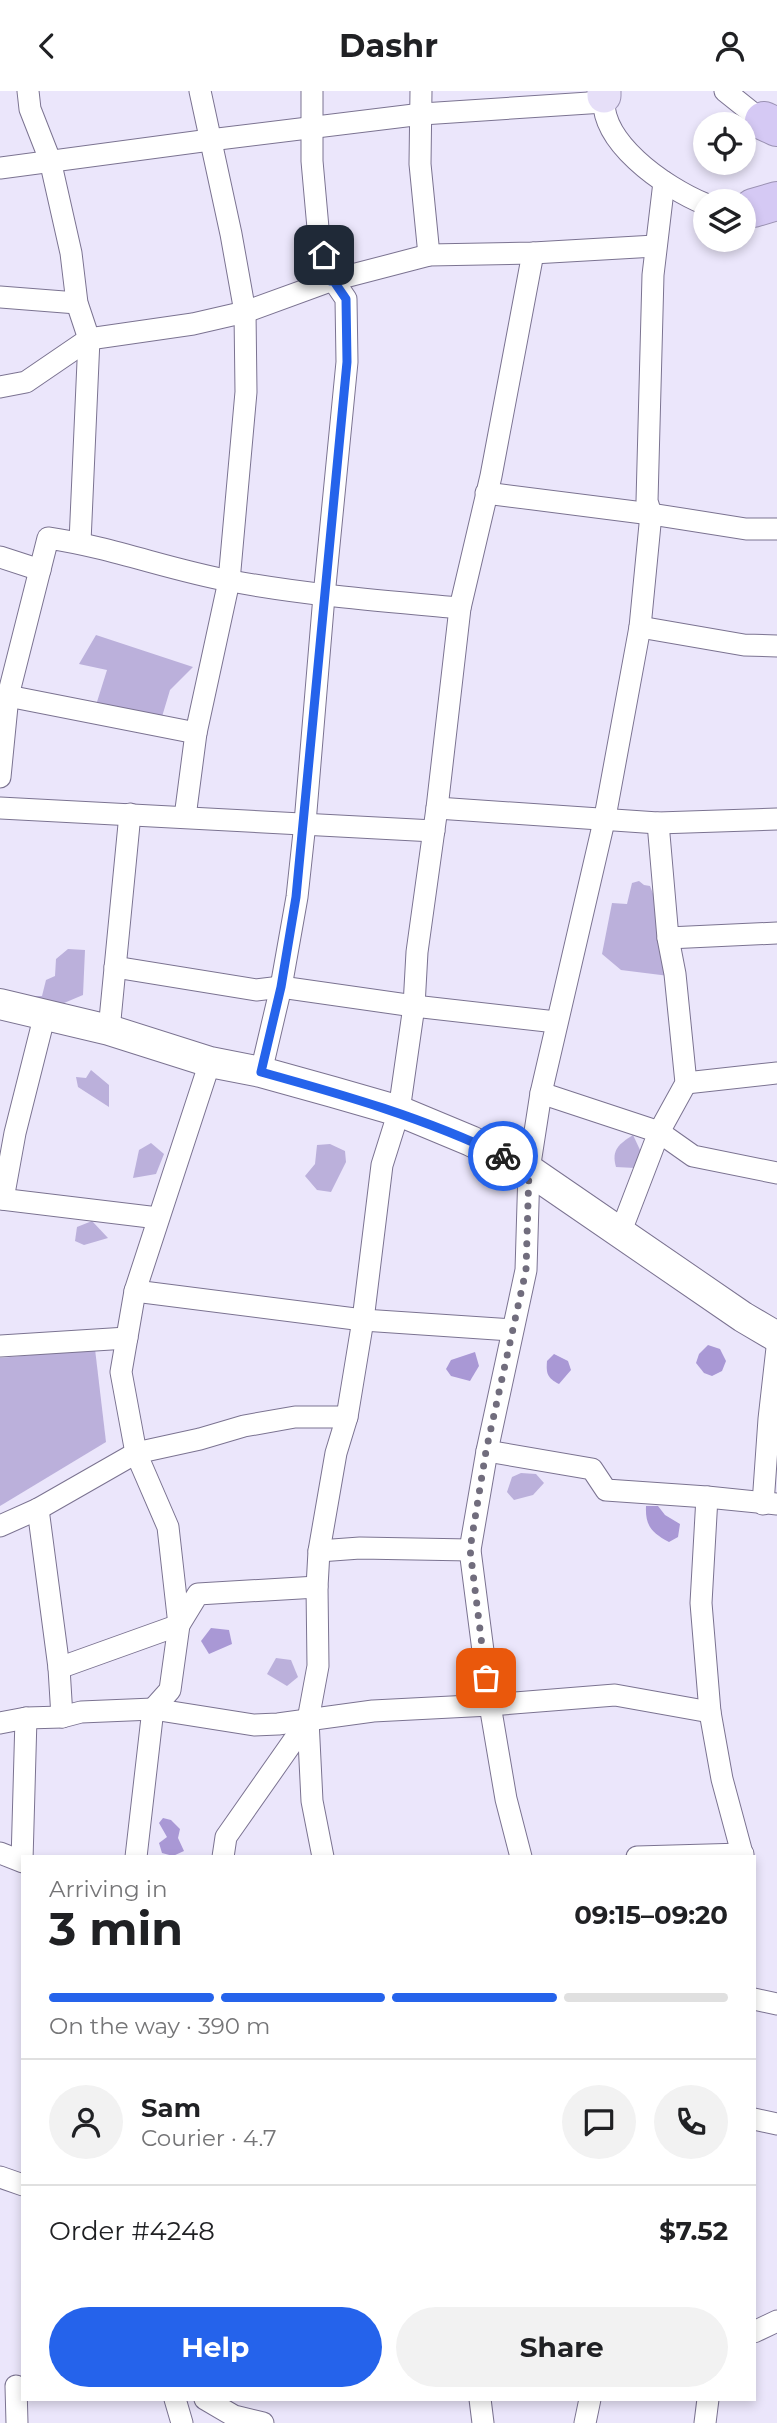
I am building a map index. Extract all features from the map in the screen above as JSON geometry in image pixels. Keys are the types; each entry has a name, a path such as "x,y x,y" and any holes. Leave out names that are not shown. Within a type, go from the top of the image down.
{"street":[{"path":"28,91 30,109 50,160 71,253 77,303 89,339 80,542"},
{"path":"186,817 196,733 229,581 246,392 245,312 200,91"},
{"path":"261,1072 281,987 305,823 347,362 346,299 332,281 318,228 312,161 312,91"},
{"path":"421,91 420,164 429,254"},
{"path":"725,91 773,128"},
{"path":"0,168 210,139 604,95 608,124 634,157 664,181 693,197"},
{"path":"520,1855 506,1799 490,1705 470,1549 486,1451 526,1270 529,1170 541,1093 605,817 640,627 651,514 646,501 655,246 664,181"},
{"path":"0,387 26,382 89,339 193,324 245,312 332,281 429,254 533,253 655,246"},
{"path":"323,1855 312,1801 308,1720 318,1666 319,1551 336,1453 347,1417 363,1320 382,1165 398,1111 414,1006 417,952 460,608 486,493 533,253"},
{"path":"0,297 77,303"},
{"path":"486,493 746,529 777,529"},
{"path":"0,777 9,656 40,571 48,538 80,542 229,581 324,596 460,608"},
{"path":"0,557 40,571"},
{"path":"640,627 744,645 777,646"},
{"path":"8,696 196,733"},
{"path":"0,808 434,831"},
{"path":"437,808 605,817 658,823 777,819"},
{"path":"109,1030 130,814"},
{"path":"621,1231 659,1132 686,1083 675,974 668,938 658,823"},
{"path":"668,938 777,933"},
{"path":"115,967 256,990 281,987 556,1022"},
{"path":"0,1004 109,1030 210,1062 261,1072 398,1111 471,1140 529,1170 743,1317 777,1337"},
{"path":"45,1014 1,1199 158,1218"},
{"path":"136,1855 153,1709 170,1690 179,1625 168,1527 136,1453 121,1372 135,1291 210,1062"},
{"path":"686,1083 777,1073"},
{"path":"541,1093 659,1132 693,1156 777,1173"},
{"path":"135,1291 363,1320 513,1330"},
{"path":"0,1346 127,1338"},
{"path":"486,1451 592,1469 606,1490 770,1504 769,1419 777,1348"},
{"path":"0,1526 38,1509 136,1453 282,1419 347,1417"},
{"path":"707,1497 701,1603 710,1713 722,1779 743,1855"},
{"path":"38,1509 59,1668 62,1717"},
{"path":"319,1551 360,1548 470,1549"},
{"path":"59,1668 179,1625 198,1594 317,1587"},
{"path":"0,1723 26,1718 62,1717 81,1712 153,1709 254,1725 373,1711 615,1695 710,1713"},
{"path":"22,1855 26,1718"},
{"path":"223,1855 226,1837 308,1720"},
{"path":"0,1853 21,1861"},
{"path":"756,1999 777,2004"},
{"path":"756,2119 777,2124"},
{"path":"0,2177 21,2184"},
{"path":"756,2316 777,2320"},
{"path":"756,2331 777,2320"},
{"path":"13,2386 17,2423"},
{"path":"176,2401 182,2423"},
{"path":"208,2401 234,2416 262,2423"},
{"path":"480,2401 483,2423"},
{"path":"585,2423 590,2401"},
{"path":"705,2423 708,2401"}],"shaded area":[{"path":"96,635 193,667 170,690 161,720 96,705 107,670 79,664"},
{"path":"639,881 650,886 660,912 669,976 621,970 602,954 612,903 627,904 632,883"},
{"path":"68,949 85,950 83,995 64,1003 72,1006 17,996 42,996 46,980 55,976 56,959"},
{"path":"91,1070 109,1085 109,1107 78,1087 76,1077 86,1078"},
{"path":"633,1135 641,1152 635,1168 616,1167 617,1148"},
{"path":"151,1143 164,1154 156,1174 133,1178 139,1150"},
{"path":"330,1144 345,1151 346,1162 331,1192 317,1190 305,1176 315,1164 317,1145"},
{"path":"92,1221 108,1238 84,1245 75,1241 77,1227"},
{"path":"708,1345 720,1349 726,1361 722,1371 712,1376 704,1373 696,1363 699,1354"},
{"path":"95,1349 106,1442 0,1506 0,1358"},
{"path":"475,1352 479,1366 470,1381 451,1376 446,1369 451,1360"},
{"path":"554,1354 568,1361 571,1370 559,1384 552,1380 547,1372 547,1361"},
{"path":"521,1473 536,1474 544,1483 533,1495 514,1500 507,1492 512,1477"},
{"path":"646,1506 658,1506 665,1515 680,1524 678,1537 669,1542 654,1532 648,1524"},
{"path":"211,1628 229,1630 232,1644 209,1654 201,1641"},
{"path":"276,1658 291,1660 298,1677 287,1686 267,1674"},
{"path":"163,1818 171,1820 180,1829 178,1838 184,1851 175,1855 162,1853 159,1843 167,1837 159,1823"}],"way so far":[{"path":"486,1678 470,1549 486,1451 526,1270 529,1170 503,1156"}],"route":[{"path":"324,255 330,281 333,280 346,299 347,362 305,823 281,987 261,1072 398,1111 471,1140 503,1156"}]}
